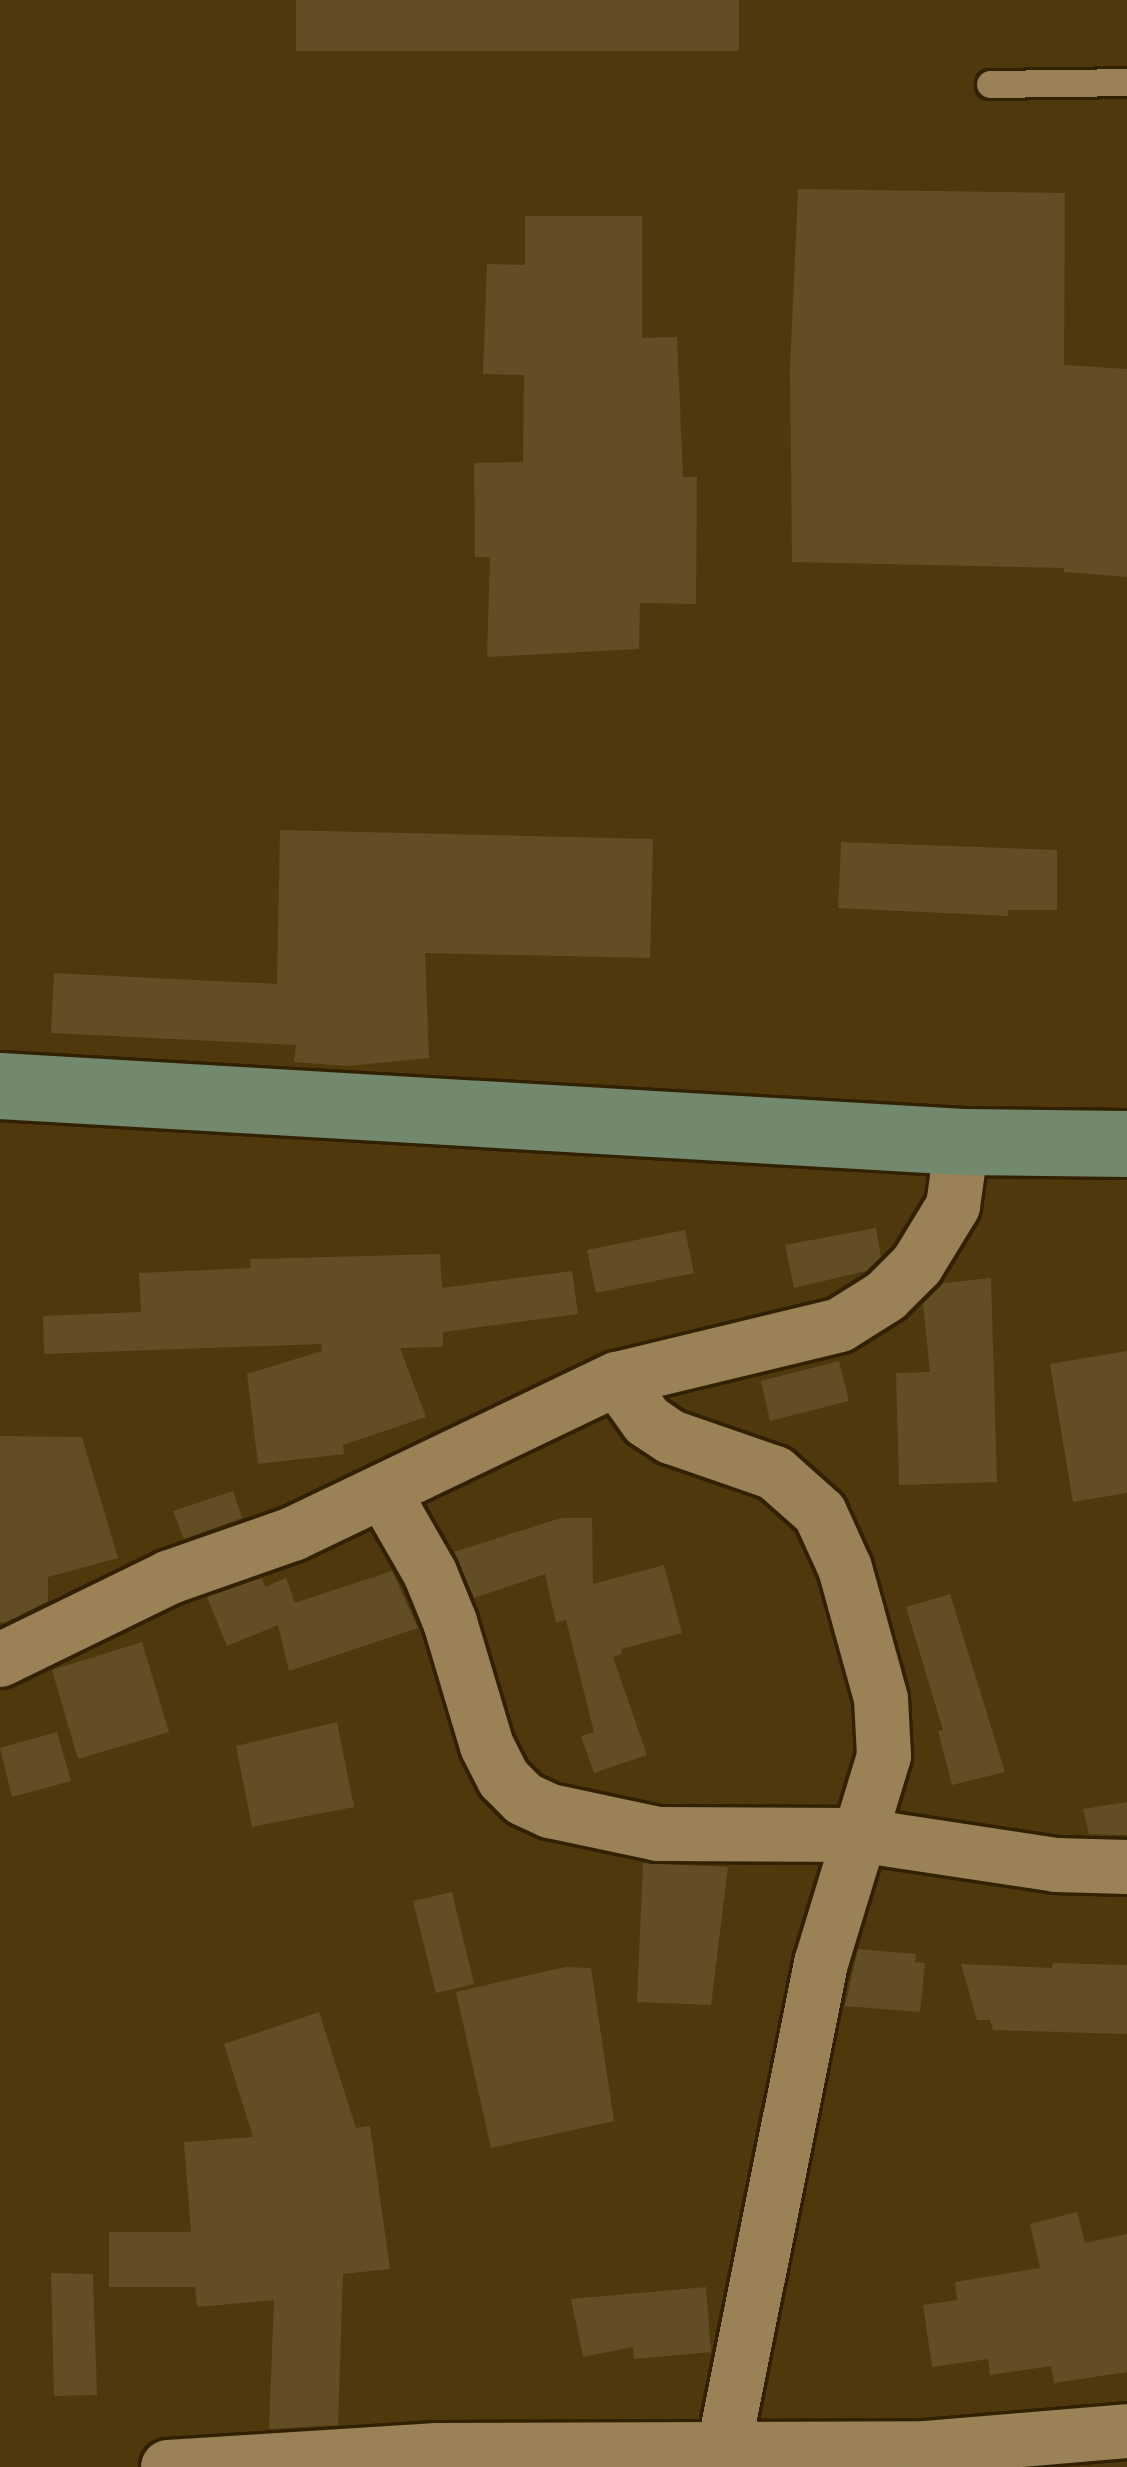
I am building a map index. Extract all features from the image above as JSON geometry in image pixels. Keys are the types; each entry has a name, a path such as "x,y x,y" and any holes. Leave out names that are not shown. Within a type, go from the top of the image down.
{"main road":[{"path":"0,1086 962,1142 1127,1144"}],"street":[{"path":"0,1660 170,1577 293,1534 617,1379 840,1325 886,1296 917,1265 953,1206 962,1142"},
{"path":"617,1379 647,1421 670,1437 775,1473 820,1513 845,1568 881,1699 884,1756 821,1963 720,2458"},
{"path":"383,1491 437,1589 487,1746 503,1779 524,1799 550,1811 658,1834 858,1835 1056,1865 1127,1867"},
{"path":"168,2467 437,2450 720,2458 926,2448 1127,2431"}],"lane":[{"path":"990,84 1127,82"}],"building":[{"path":"296,0 739,0 739,51 296,51"},
{"path":"798,189 1065,193 1064,365 1127,369 1127,577 1064,572 1064,568 792,562 790,368"},
{"path":"525,216 642,216 642,338 677,337 683,477 697,477 696,604 640,603 639,649 487,657 490,557 475,557 474,463 523,462 524,375 483,374 487,264 525,265"},
{"path":"280,830 653,839 650,958 425,953 429,1058 347,1066 294,1062 296,1045 51,1033 54,973 277,984"},
{"path":"841,842 1057,850 1057,910 1008,910 1008,916 838,908"},
{"path":"876,1228 881,1257 866,1271 794,1288 785,1245"},
{"path":"685,1230 694,1273 596,1293 587,1250"},
{"path":"440,1254 442,1288 572,1271 578,1314 443,1332 443,1347 400,1348 426,1417 343,1445 344,1454 258,1464 247,1374 322,1351 321,1344 44,1354 43,1316 141,1312 139,1273 251,1268 250,1259"},
{"path":"991,1278 997,1482 899,1485 896,1373 930,1372 923,1304 943,1283"},
{"path":"1127,1351 1127,1493 1073,1502 1050,1364"},
{"path":"839,1361 849,1401 770,1421 761,1381"},
{"path":"0,1436 82,1437 118,1558 48,1577 48,1601 7,1622 0,1622"},
{"path":"233,1491 242,1518 184,1539 173,1511"},
{"path":"561,1518 592,1518 593,1584 664,1565 682,1633 621,1649 622,1654 613,1657 647,1755 594,1773 581,1736 594,1732 566,1620 556,1623 545,1574 474,1598 454,1552"},
{"path":"392,1571 418,1628 289,1671 278,1625 227,1646 207,1597 262,1578 265,1587 286,1578 295,1603"},
{"path":"950,1594 1005,1772 952,1785 938,1731 943,1730 906,1607"},
{"path":"142,1642 169,1732 78,1759 52,1670"},
{"path":"337,1722 354,1807 252,1827 236,1746"},
{"path":"57,1732 71,1781 12,1797 0,1748"},
{"path":"1127,1802 1127,1835 1089,1834 1083,1809"},
{"path":"643,1863 728,1867 711,2005 637,2002"},
{"path":"452,1892 474,1984 436,1993 413,1901"},
{"path":"858,1949 916,1954 915,1962 925,1963 920,2012 845,2006"},
{"path":"1053,1963 1127,1965 1127,2034 993,2030 990,2020 977,2020 961,1964 1052,1968"},
{"path":"565,1967 591,1968 614,2121 491,2148 456,1992"},
{"path":"319,2012 356,2128 370,2126 390,2269 343,2274 338,2425 269,2429 274,2300 197,2307 195,2287 109,2287 109,2232 191,2232 184,2142 253,2137 224,2044"},
{"path":"1077,2212 1085,2243 1127,2234 1127,2372 1054,2383 1051,2366 990,2375 988,2359 932,2367 923,2305 957,2300 955,2282 1040,2268 1030,2224"},
{"path":"51,2273 93,2274 97,2395 54,2396"},
{"path":"706,2287 711,2352 634,2359 633,2347 583,2357 571,2299"}]}
